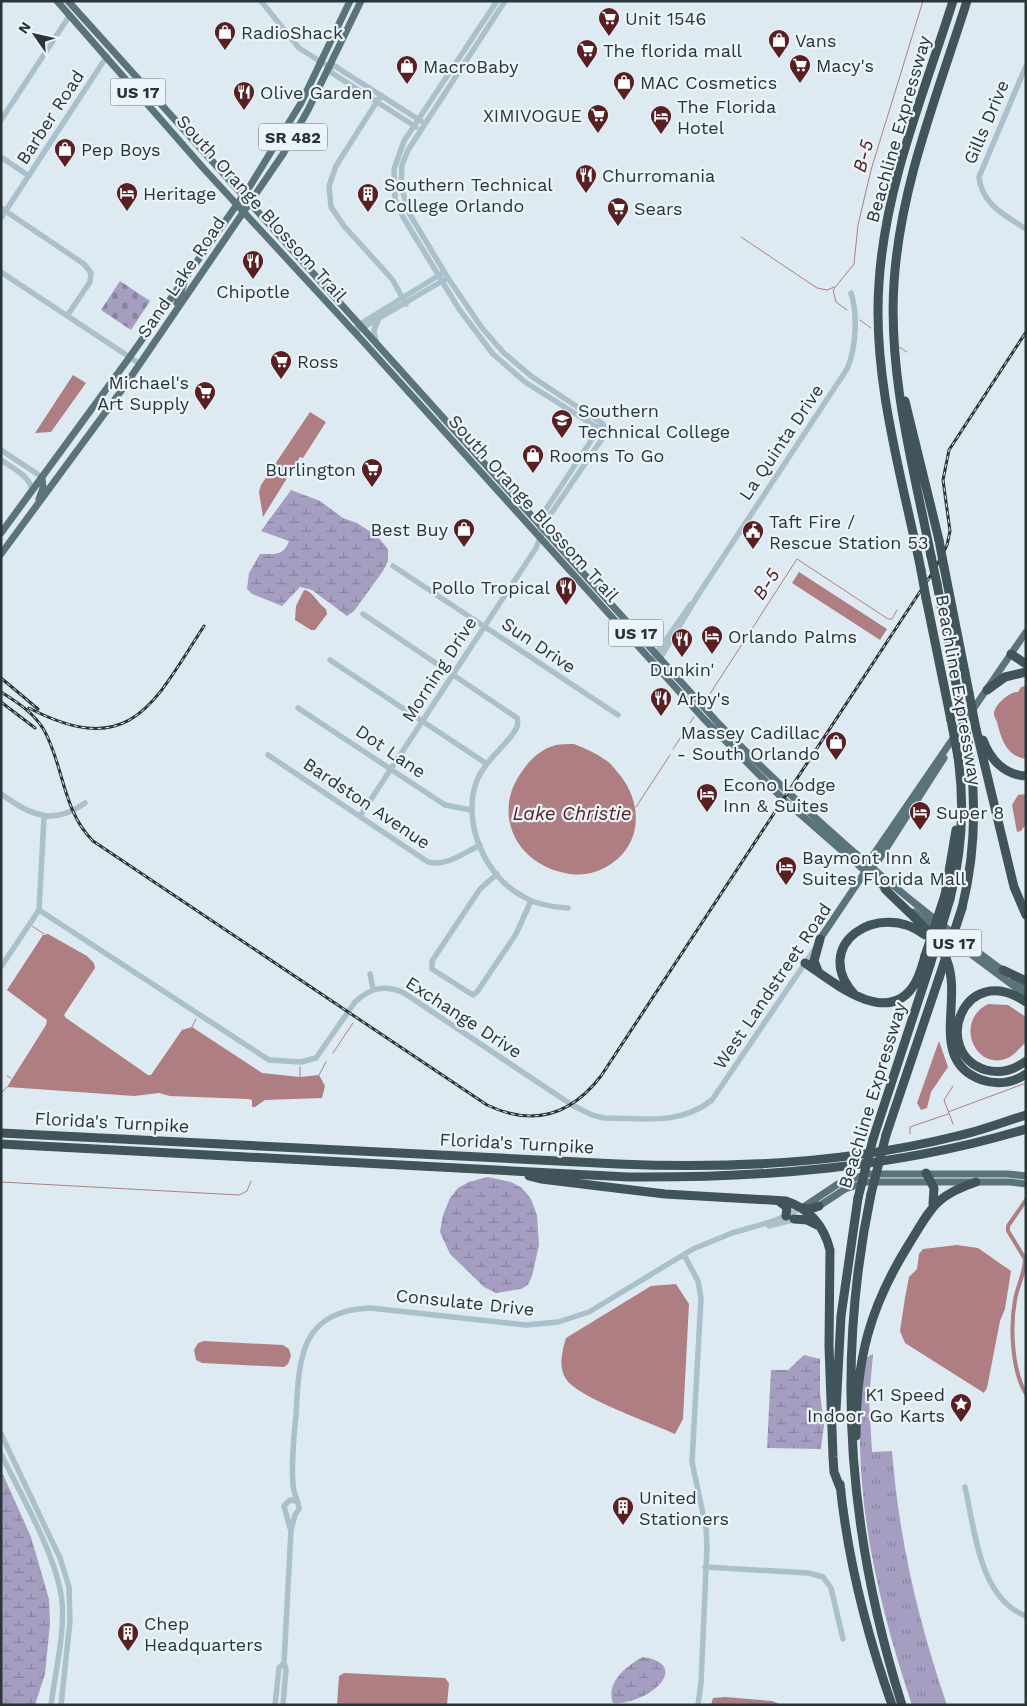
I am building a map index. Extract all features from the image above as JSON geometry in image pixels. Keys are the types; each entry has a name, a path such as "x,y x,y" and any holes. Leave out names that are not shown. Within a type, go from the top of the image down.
{"highway":[{"name":"Beachline Expressway","path":"892,1705 861,1611 848,1547 841,1490 836,1418 840,1316 858,1198 873,1139 960,856 962,816 958,757 884,386 879,332 878,284 884,238 898,173 953,1"},
{"name":"Beachline Expressway","path":"902,1705 874,1604 861,1536 852,1460 850,1368 857,1282 871,1194 886,1135 962,908 970,878 975,830 974,784 968,742 900,392 894,312 894,284 900,230 912,176 967,1"},
{"path":"900,392 905,398 939,540 969,693 1013,882 1026,915"},
{"path":"1011,654 1026,664"},
{"path":"987,690 1005,677 1026,672"},
{"path":"978,727 986,748 995,762 1008,772 1026,776"},
{"path":"885,889 932,937 942,951 952,978 950,1042 956,1058 966,1071 981,1080 994,1083 1010,1081 1026,1074"},
{"path":"855,995 847,985 841,970 840,959 844,946 852,934 861,928 878,922 889,921 915,928 936,947 948,973 952,1005"},
{"path":"818,972 814,961 820,939"},
{"path":"805,963 855,995 877,1003 899,999 913,988 928,960"},
{"path":"1002,970 1026,981"},
{"path":"1026,1002 1003,990 980,994 968,1002 961,1013 957,1034 965,1055 982,1069 995,1072 1006,1071 1026,1061"},
{"name":"Florida's Turnpike","path":"1,1133 618,1164 712,1165 815,1160 874,1152 958,1136 1026,1115"},
{"name":"Florida's Turnpike","path":"1,1144 656,1178 786,1173 905,1158 988,1140 1026,1129"},
{"path":"512,1171 541,1179 665,1194 778,1200 812,1210 830,1250 828,1346 833,1457 834,1472 841,1490"},
{"path":"926,1173 932,1182 935,1192 933,1205"},
{"path":"861,1536 857,1417 864,1345 875,1306 889,1276 933,1205 951,1191 976,1182"},
{"path":"778,1200 787,1207 790,1218 810,1220 822,1230"}],"main road":[{"path":"58,1 100,48 110,53"},
{"name":"South Orange Blossom Trail","path":"68,1 244,213 746,763 885,889 1026,995"},
{"name":"Sand Lake Road","path":"1,533 129,358 243,195 291,120 350,1"},
{"name":"Sand Lake Road","path":"1,554 140,364 251,204 298,129 361,1"},
{"name":"South Orange Blossom Trail","path":"110,53 119,58 657,656 764,769 869,866 1026,987"},
{"path":"164,329 184,290 185,278"},
{"path":"50,488 48,480 55,460"},
{"path":"32,513 42,495 42,478"},
{"path":"865,872 938,769 949,746 1026,632"},
{"path":"746,763 760,770 764,769"},
{"name":"West Landstreet Road","path":"820,939 865,872"},
{"name":"Consulate Drive","path":"812,1210 831,1188 867,1174 1008,1174 1026,1176"},
{"path":"812,1210 819,1200 850,1180"},
{"name":"Consulate Drive","path":"812,1210 855,1185 881,1181 1026,1184"}],"street":[{"path":"261,1 298,48 329,67 332,73 377,102 414,125 423,127"},
{"path":"497,1 414,125 396,158 393,177 395,199 403,217 440,279 478,336 513,372 601,427"},
{"path":"505,1 403,160 401,186 409,213 482,328 504,353 531,376 601,427 606,433 572,476"},
{"path":"1,120 70,15"},
{"name":"Barber Road","path":"1,218 4,209 29,176 110,53"},
{"path":"329,67 335,66 381,95 418,119 423,127"},
{"name":"Gills Drive","path":"1026,66 979,178 980,188 990,205 1026,230"},
{"path":"381,95 336,166 330,178 329,195 337,217 392,279 406,304"},
{"path":"1,157 29,176"},
{"path":"4,209 84,264 91,273 90,282 66,316"},
{"path":"1,272 140,364"},
{"path":"354,332 403,297 447,275"},
{"path":"362,326 380,320 440,279"},
{"name":"La Quinta Drive","path":"651,661 657,656 848,368 852,358 854,338 854,302 851,293"},
{"path":"376,342 374,330 380,320"},
{"path":"572,476 601,427"},
{"path":"1,450 42,478"},
{"path":"1,460 26,478 32,491"},
{"name":"Morning Drive","path":"360,816 541,538 542,527 572,476"},
{"name":"Sun Drive","path":"393,566 618,715"},
{"path":"363,614 517,718 516,729 487,764 474,788 471,810 472,822 480,845 497,874 514,892 531,901 568,908"},
{"path":"330,660 487,764"},
{"name":"Dot Lane","path":"298,708 445,805 461,810 471,810"},
{"name":"Bardston Avenue","path":"268,755 428,862 436,864 445,862 480,845"},
{"path":"1,794 28,812 44,817 71,811 85,803"},
{"path":"1,967 39,910 44,817"},
{"path":"497,874 473,899 431,965 432,969 473,995 478,992 516,934 531,901"},
{"path":"39,910 269,1060 301,1062 316,1058 355,1002 373,989 370,974"},
{"name":"West Landstreet Road","path":"720,1090 820,939"},
{"name":"Exchange Drive","path":"373,989 395,989 404,993 572,1105 592,1115 604,1118 678,1118 702,1108 720,1090"},
{"name":"Consulate Drive","path":"288,1501 293,1484 300,1359 312,1334 332,1316 345,1310 370,1308 526,1325 550,1324 590,1312 684,1255 717,1239 812,1210"},
{"path":"684,1255 694,1272 700,1292 692,1462 706,1534 706,1568 701,1683 698,1705"},
{"path":"1,1434 60,1558 69,1587 70,1621 61,1705"},
{"path":"1,1454 52,1562 60,1588 62,1620 52,1705"},
{"name":"Consulate Drive","path":"293,1484 296,1501"},
{"path":"965,1487 990,1585 1004,1602 1026,1616"},
{"path":"282,1705 286,1670 284,1663 291,1530 295,1515 300,1510 296,1501 288,1501 284,1508 291,1530"},
{"path":"287,1514 295,1515"},
{"path":"706,1568 820,1575 830,1585 843,1639"},
{"path":"275,1705 279,1668 284,1663"}],"green space":[{"path":"120,281 150,301 131,330 101,310"},
{"path":"291,490 320,501 343,518 357,523 377,536 388,549 388,561 383,571 354,611 347,616 312,590 300,587 282,606 252,594 247,589 249,573 260,554 282,552 287,546 289,541 261,531"},
{"path":"488,1177 511,1182 522,1188 531,1199 537,1215 539,1245 532,1276 528,1285 521,1289 496,1293 484,1287 450,1254 440,1232 443,1215 450,1198 458,1188 469,1182"},
{"path":"873,1354 869,1400 872,1452 892,1451 899,1516 911,1580 927,1642 947,1705 912,1705 892,1642 876,1577 865,1512 860,1435 860,1402 864,1359"},
{"path":"804,1355 820,1359 820,1394 824,1425 821,1449 767,1448 771,1370 788,1370"},
{"path":"1,1470 31,1537 49,1599 50,1624 45,1674 35,1705 1,1705"},
{"path":"643,1657 658,1661 665,1668 665,1676 660,1684 651,1692 639,1698 613,1703 611,1696 615,1682 624,1670"}],"water":[{"path":"73,375 86,383 51,432 35,433"},
{"path":"310,412 326,422 303,458 300,457 263,517 259,492 261,485"},
{"path":"799,572 887,629 880,640 792,583"},
{"path":"304,590 310,593 326,609 327,614 315,630 311,630 295,620 296,606"},
{"path":"1026,686 1026,759 1019,757 1009,750 1000,734 994,714 1003,699 1018,692 1021,687"},
{"name":"Lake Christie","path":"574,744 603,758 620,775 632,798 636,822 634,834 629,845 621,855 606,867 595,872 583,874 565,873 533,859 521,847 513,834 509,818 509,802 514,786 529,762 537,754 551,746"},
{"path":"1026,794 1026,824 1021,831 1017,832 1012,805 1018,795"},
{"path":"48,934 87,956 94,963 95,968 64,1015 66,1018 148,1075 151,1075 182,1030 192,1027 262,1073 300,1077 319,1075 325,1086 322,1098 265,1100 252,1107 252,1100 248,1099 170,1096 159,1093 134,1096 7,1087 46,1025 47,1020 7,990 43,935"},
{"path":"988,1004 1008,1005 1026,1017 1026,1042 1008,1058 997,1060 986,1058 978,1052 973,1043 971,1033 972,1022 977,1012"},
{"path":"939,1041 948,1067 931,1092 927,1108 921,1110 917,1103"},
{"path":"957,1245 978,1248 1011,1271 1005,1309 1000,1321 987,1388 984,1393 905,1343 900,1331 909,1277 917,1269 919,1254 923,1249"},
{"path":"676,1284 689,1304 683,1419 675,1434 616,1410 585,1394 566,1379 561,1364 566,1338 651,1286"},
{"path":"204,1341 283,1345 289,1349 291,1356 288,1364 284,1367 202,1363 196,1360 194,1350 198,1343"},
{"path":"344,1673 445,1678 449,1683 447,1705 337,1705 339,1676"},
{"path":"725,1697 772,1701 782,1705 711,1705 713,1698"}],"waterway":[{"name":"B-5","path":"847,310 836,302 833,290 854,264 858,225 871,170 923,1"},
{"path":"741,237 817,288 827,290 834,287"},
{"name":"B-5","path":"860,320 871,328"},
{"name":"B-5","path":"899,347 907,352"},
{"name":"B-5","path":"706,700 797,559 888,619 892,619 897,610"},
{"name":"B-5","path":"690,723 694,717"},
{"name":"B-5","path":"673,749 687,728"},
{"name":"B-5","path":"636,807 670,755"},
{"path":"32,926 44,934"},
{"path":"192,1027 196,1019"},
{"path":"333,1053 353,1023"},
{"path":"319,1075 326,1062"},
{"path":"300,1067 300,1077"},
{"path":"7,1076 11,1078"},
{"path":"948,1112 1026,1083"},
{"path":"953,1086 944,1100 953,1124"},
{"path":"1,1093 7,1087"},
{"path":"910,1134 910,1127 948,1114"},
{"path":"1,1182 239,1195 247,1191 251,1181"},
{"path":"1026,1200 1008,1226 1008,1231 1025,1259 1013,1311 1013,1348 1021,1384 1026,1394"}],"railway":[{"path":"1,692 30,713 44,730 51,744 75,816 93,841 487,1105 504,1112 520,1115 535,1116 550,1113 564,1108 577,1100 601,1076 935,569 947,545 950,531 943,480 949,450 1026,332"},
{"path":"29,708 64,723 92,728 116,726 136,716 154,700 170,679 204,626"},
{"path":"1,678 38,709"},
{"path":"1,702 35,728"}],"place":[{"name":"Unit 1546","path":"609,37"},
{"name":"RadioShack","path":"225,51"},
{"name":"Vans","path":"779,59"},
{"name":"The florida mall","path":"587,69"},
{"name":"Macy's","path":"800,84"},
{"name":"MacroBaby","path":"407,85"},
{"name":"MAC Cosmetics","path":"624,101"},
{"name":"Olive Garden","path":"244,111"},
{"name":"XIMIVOGUE","path":"598,134"},
{"name":"The Florida Hotel","path":"661,135"},
{"name":"Pep Boys","path":"65,168"},
{"name":"Churromania","path":"586,194"},
{"name":"Heritage","path":"127,212"},
{"name":"Southern Technical College Orlando","path":"368,213"},
{"name":"Sears","path":"618,227"},
{"name":"Chipotle","path":"253,280"},
{"name":"Ross","path":"281,380"},
{"name":"Michael's Art Supply","path":"205,411"},
{"name":"Southern Technical College","path":"562,439"},
{"name":"Rooms To Go","path":"533,474"},
{"name":"Burlington","path":"372,488"},
{"name":"Best Buy","path":"464,548"},
{"name":"Taft Fire / Rescue Station 53","path":"753,550"},
{"name":"Pollo Tropical","path":"566,606"},
{"name":"Orlando Palms","path":"712,655"},
{"name":"Dunkin'","path":"682,658"},
{"name":"Arby's","path":"661,717"},
{"name":"Massey Cadillac - South Orlando","path":"836,761"},
{"name":"Econo Lodge Inn & Suites","path":"707,813"},
{"name":"Super 8","path":"920,831"},
{"name":"Baymont Inn & Suites Florida Mall","path":"786,886"},
{"name":"K1 Speed Indoor Go Karts","path":"961,1423"},
{"name":"United Stationers","path":"623,1526"},
{"name":"Chep Headquarters","path":"128,1652"}]}
